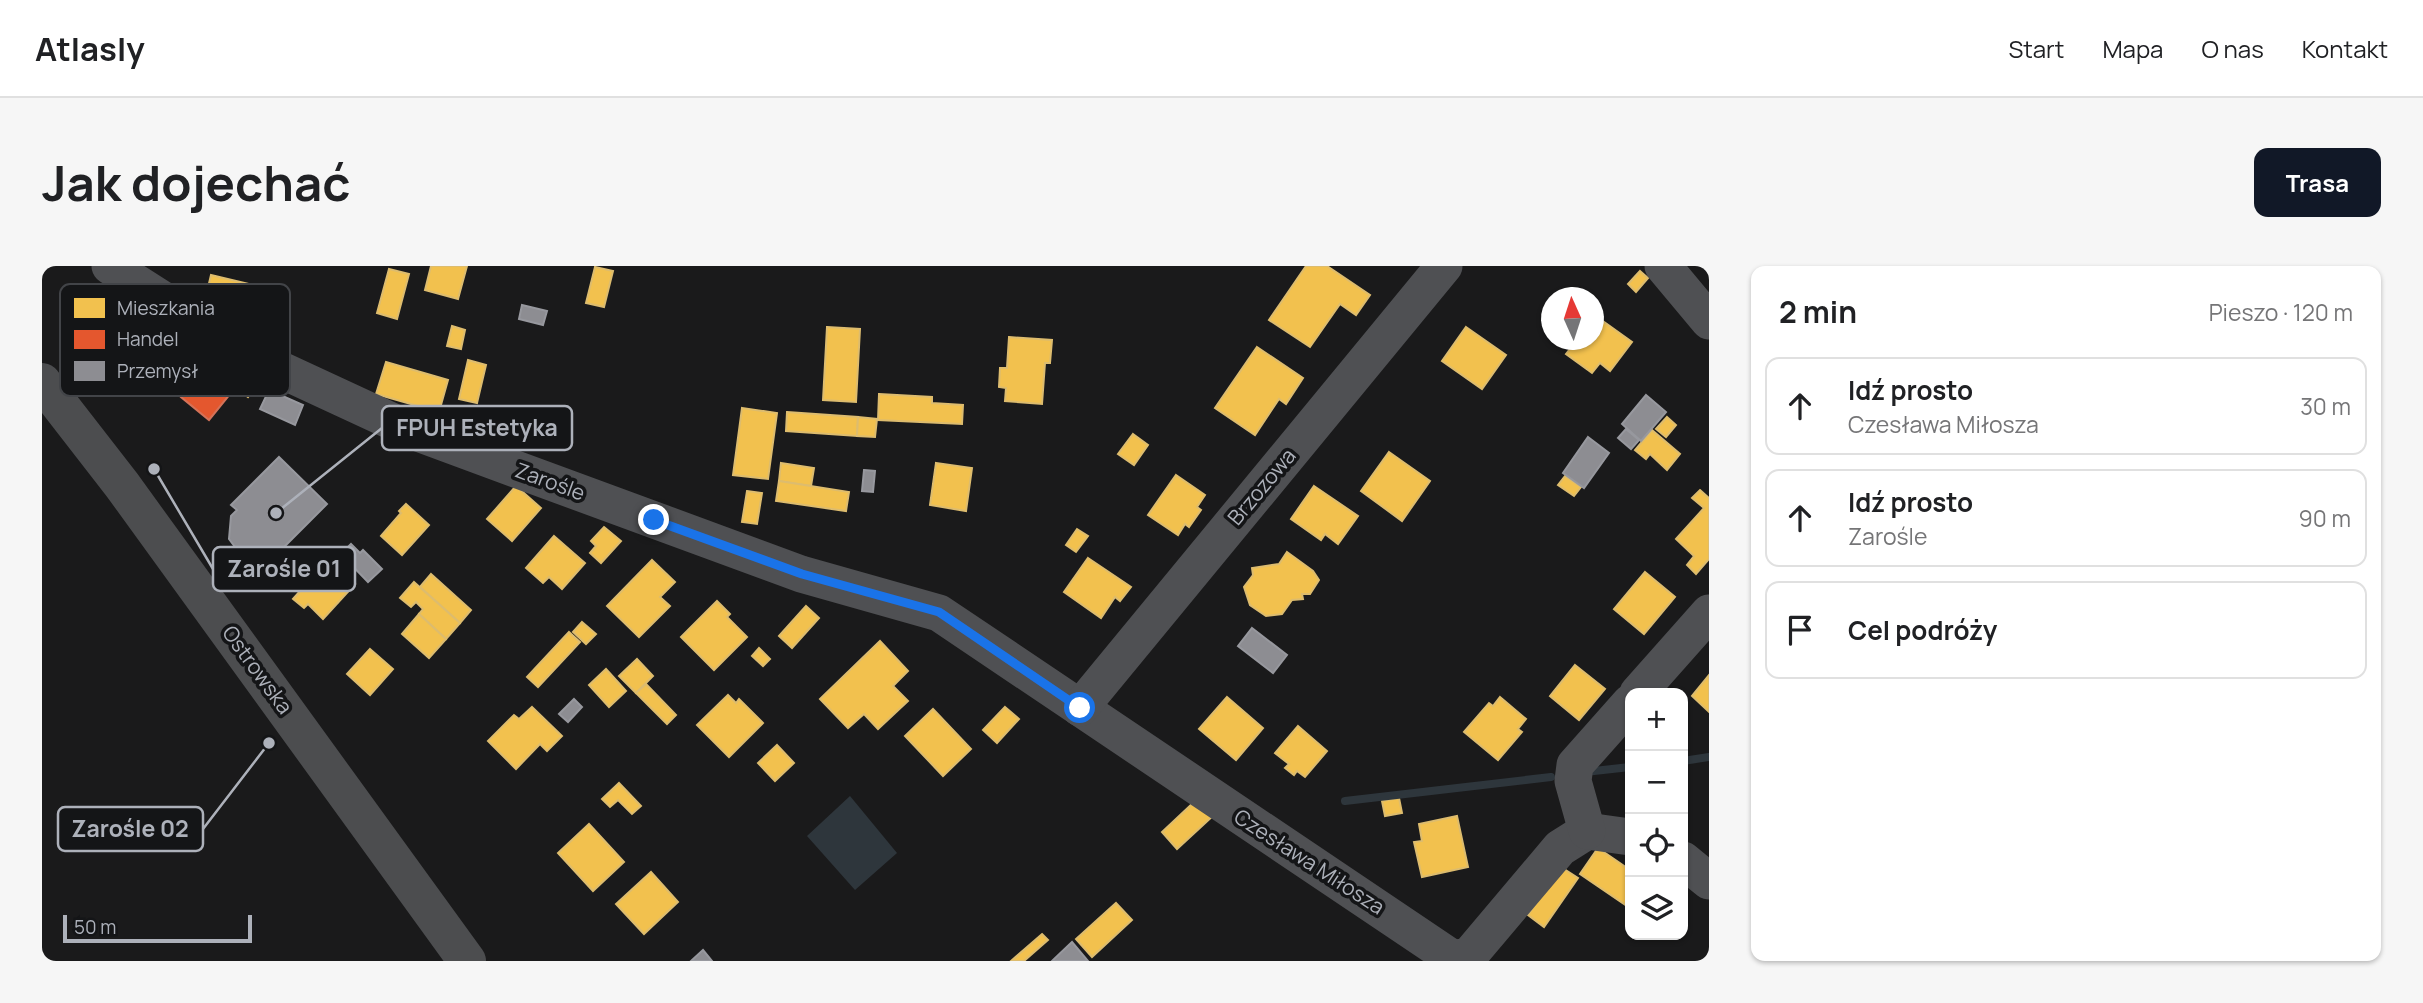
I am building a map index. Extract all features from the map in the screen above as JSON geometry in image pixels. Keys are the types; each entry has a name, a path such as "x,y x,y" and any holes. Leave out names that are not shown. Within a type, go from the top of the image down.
{"main road":[{"name":"Ostrowska","path":"42,382 130,496 467,961"}],"street":[{"name":"Zarośle","path":"110,266 138,284"},
{"name":"Brzozowa","path":"1080,708 1444,266"},
{"path":"1663,266 1709,321"},
{"name":"Zarośle","path":"290,374 415,432 802,574 939,612 973,633"},
{"path":"1643,688 1709,613"},
{"name":"Czesława Miłosza","path":"973,633 1452,958 1468,957 1560,848 1587,831"},
{"path":"1625,709 1575,765 1573,781 1587,831 1625,836"},
{"path":"1688,864 1709,881"}],"shaded area":[{"path":"850,796 897,853 855,890 807,836"}],"building: Mieszkania":[{"path":"431,266 467,266 458,299 425,290"},
{"path":"1306,266 1327,266 1370,295 1356,315 1340,304 1310,347 1269,320"},
{"path":"595,267 613,271 604,307 586,303"},
{"path":"389,269 409,274 397,319 377,313"},
{"path":"1640,271 1648,278 1636,292 1628,284"},
{"path":"211,275 249,284 209,284"},
{"path":"1604,322 1632,342 1610,371 1600,363 1592,373 1566,354 1569,350 1604,350"},
{"path":"452,326 465,330 461,349 447,346"},
{"path":"827,327 860,329 856,402 823,400"},
{"path":"1466,327 1506,355 1482,389 1442,361"},
{"path":"1009,337 1052,340 1050,363 1045,363 1042,404 1005,401 1006,388 999,387 1000,368 1007,368"},
{"path":"1257,347 1303,378 1286,404 1279,399 1255,435 1215,408"},
{"path":"468,360 486,365 477,403 459,399"},
{"path":"386,362 448,380 439,412 376,394"},
{"path":"879,394 932,397 932,403 963,405 962,424 878,420"},
{"path":"742,408 777,413 768,479 733,475"},
{"path":"787,412 858,417 857,436 786,431"},
{"path":"858,417 877,419 875,437 857,436"},
{"path":"1667,417 1676,425 1666,437 1656,429"},
{"path":"1652,430 1680,454 1667,470 1650,454 1646,459 1635,450"},
{"path":"1133,434 1148,445 1134,465 1118,454"},
{"path":"1389,452 1430,481 1402,521 1361,491"},
{"path":"781,463 814,468 811,486 779,481"},
{"path":"936,463 972,468 966,511 930,505"},
{"path":"1176,475 1205,495 1197,507 1201,510 1189,527 1185,524 1178,535 1148,515"},
{"path":"1565,476 1581,487 1574,496 1558,485"},
{"path":"779,481 849,492 846,511 776,501"},
{"path":"516,486 541,508 512,541 487,519"},
{"path":"1314,486 1358,516 1338,544 1325,534 1321,540 1291,519"},
{"path":"1700,490 1709,498 1709,559 1696,574 1687,565 1694,556 1676,539 1704,508 1692,498"},
{"path":"747,491 762,493 757,524 742,522"},
{"path":"406,504 429,525 402,555 381,536"},
{"path":"604,527 621,541 601,563 590,553 596,546 591,541"},
{"path":"1077,529 1088,536 1076,552 1066,545"},
{"path":"554,536 585,563 562,589 549,577 543,583 526,568"},
{"path":"1287,552 1313,571 1319,580 1310,594 1302,594 1303,599 1292,600 1282,614 1266,616 1250,605 1244,587 1253,575 1252,568 1279,564"},
{"path":"1088,558 1131,587 1120,601 1115,597 1101,618 1064,592"},
{"path":"328,560 355,584 323,619 308,604 304,608 293,599"},
{"path":"652,560 675,582 660,597 670,606 639,637 607,606"},
{"path":"1645,572 1675,597 1644,634 1614,609"},
{"path":"431,574 471,610 460,623 420,587"},
{"path":"414,582 460,623 446,639 419,614 423,609 416,602 411,607 400,598"},
{"path":"717,601 730,614 727,617 747,637 714,670 681,637"},
{"path":"806,606 819,618 792,648 779,636"},
{"path":"419,614 446,639 429,658 402,634"},
{"path":"582,622 596,634 586,644 573,632"},
{"path":"569,632 580,642 538,687 527,677"},
{"path":"880,641 908,671 893,686 908,701 878,729 864,714 848,728 820,699"},
{"path":"759,648 770,659 763,666 752,656"},
{"path":"370,649 393,669 370,695 347,674"},
{"path":"637,659 653,676 636,693 619,676"},
{"path":"1575,665 1605,689 1579,720 1550,696"},
{"path":"606,669 626,691 609,707 589,685"},
{"path":"1709,675 1709,712 1692,696"},
{"path":"646,684 676,715 667,724 636,693"},
{"path":"728,695 736,703 739,699 763,723 729,757 697,725"},
{"path":"1227,697 1263,728 1236,760 1199,729"},
{"path":"1500,697 1526,719 1518,729 1522,732 1498,760 1464,732 1489,703 1493,706"},
{"path":"532,707 562,736 547,751 540,744 516,769 488,741 514,715 519,719"},
{"path":"1005,707 1019,719 997,743 983,730"},
{"path":"933,709 971,749 943,776 905,736"},
{"path":"1298,726 1327,751 1305,777 1297,771 1294,775 1285,768 1289,764 1275,753"},
{"path":"777,745 794,763 775,781 758,763"},
{"path":"619,783 641,806 632,814 618,800 610,807 602,799"},
{"path":"1399,798 1402,813 1385,816 1382,801"},
{"path":"1194,802 1214,815 1177,849 1162,832"},
{"path":"1457,816 1468,867 1422,877 1414,842 1422,841 1419,824"},
{"path":"589,824 624,862 593,891 558,853"},
{"path":"1598,848 1625,867 1625,905 1580,874"},
{"path":"1561,867 1578,878 1544,927 1528,915"},
{"path":"651,872 678,902 644,934 616,904"},
{"path":"1116,903 1132,920 1092,957 1076,939"},
{"path":"1042,934 1048,940 1024,961 1011,961"}],"building: Handel":[{"path":"182,396 229,396 209,420"}],"building: Przemysł":[{"path":"522,305 547,311 543,325 519,319"},
{"path":"1646,395 1666,412 1641,441 1622,424"},
{"path":"266,396 283,396 303,405 295,425 260,409"},
{"path":"1626,429 1639,440 1631,449 1618,438"},
{"path":"1588,437 1609,453 1584,488 1563,473"},
{"path":"279,457 327,504 279,552 275,548 252,572 235,555 238,551 229,539 231,516 237,510 231,505"},
{"path":"864,470 875,471 873,492 862,491"},
{"path":"351,544 360,553 363,550 382,569 368,582 341,554"},
{"path":"1252,628 1287,655 1273,673 1238,646"},
{"path":"574,699 582,707 568,722 559,714"},
{"path":"1072,942 1088,961 1052,961"},
{"path":"703,950 712,961 691,961"}],"waterway":[{"path":"1688,760 1709,757"},
{"path":"1585,772 1625,768"},
{"path":"1345,801 1551,777"}],"place":[{"name":"Zarośle 01","path":"154,469"},
{"name":"FPUH Estetyka","path":"276,513"},
{"name":"Zarośle 02","path":"269,743"}],"route":[{"path":"654,520 802,574 939,612 1080,708"}]}
